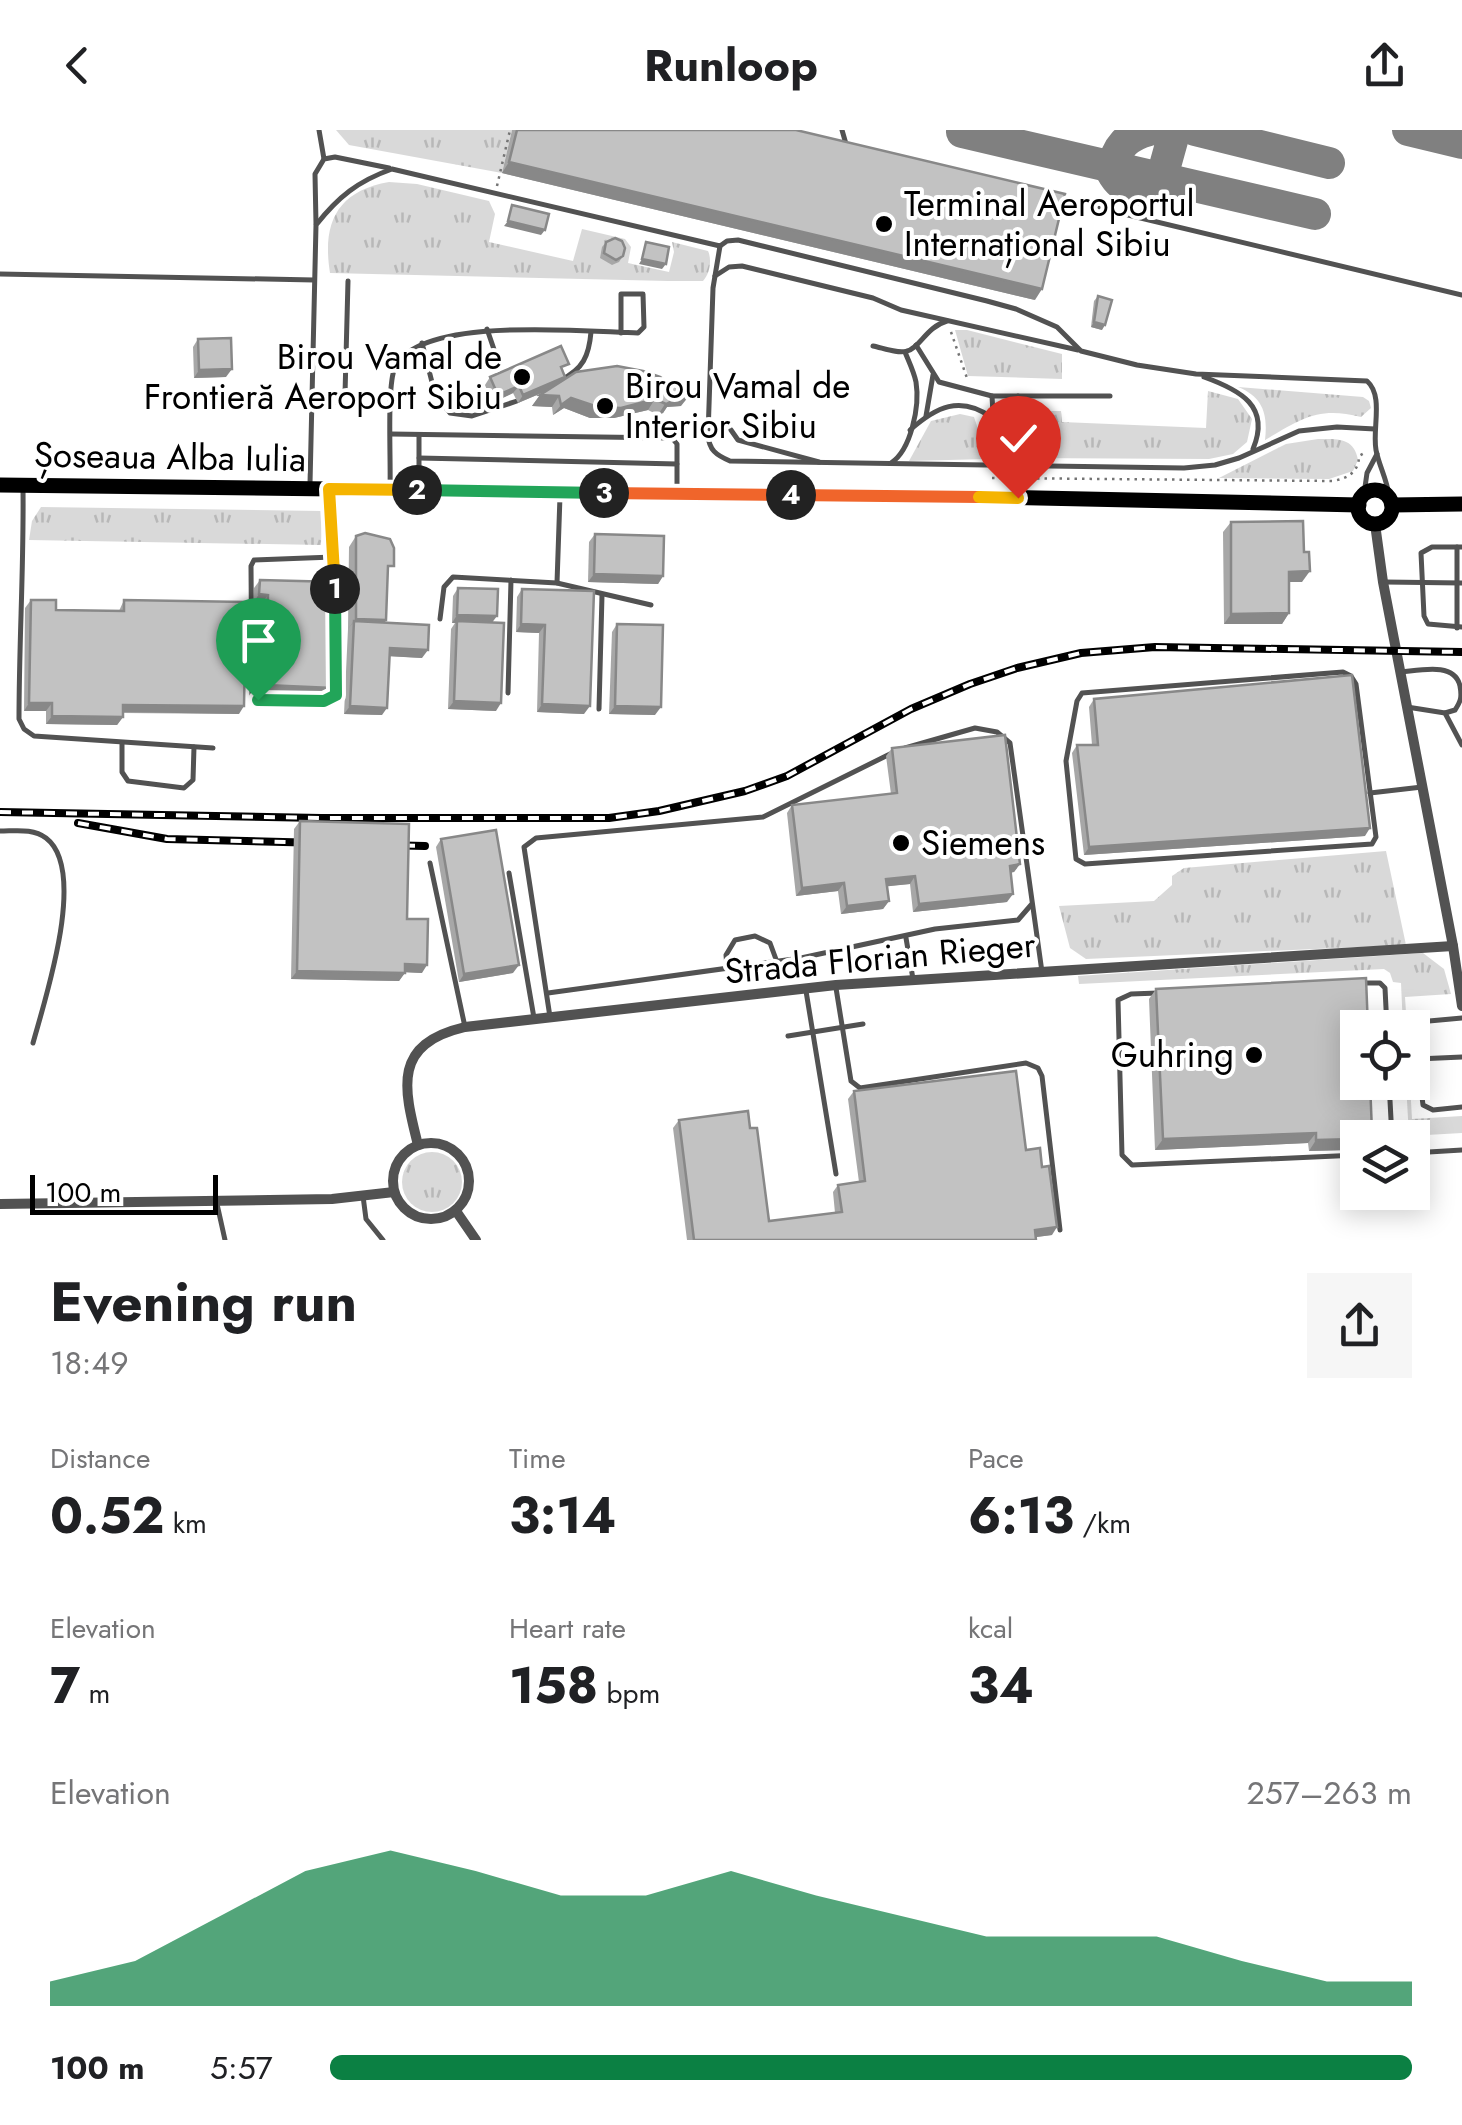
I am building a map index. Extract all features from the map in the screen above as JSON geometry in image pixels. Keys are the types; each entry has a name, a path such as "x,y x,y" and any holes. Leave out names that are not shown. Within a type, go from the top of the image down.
{"main road":[{"name":"Șoseaua Alba Iulia","path":"0,484 1361,500"},
{"path":"1390,501 1386,520 1374,524 1361,516 1361,500 1376,490 1390,501 1462,504"}],"street":[{"path":"1374,524 1462,1006"},
{"name":"Strada Florian Rieger","path":"418,1146 407,1092 412,1059 434,1036 465,1027 836,985 1454,946"},
{"path":"430,1143 452,1149 467,1168 468,1191 456,1211 445,1217 420,1218 399,1203 394,1192 392,1180 400,1159 418,1146 430,1143"},
{"path":"0,1204 217,1201 394,1192"},
{"path":"456,1211 476,1240"}],"lane":[{"path":"310,489 316,174 324,159 320,130"},
{"path":"830,143 847,146 842,130"},
{"path":"324,159 335,157 392,169 720,246"},
{"path":"316,225 354,185 392,169"},
{"path":"1054,197 1462,296"},
{"path":"1081,351 1057,327 1016,308 727,240 720,246 714,276 709,446 730,461 1184,468 1214,465 1299,431 1375,429"},
{"path":"714,276 742,266 1137,365 1196,374 1366,382 1376,393 1377,454 1387,476 1390,501"},
{"path":"0,274 314,280"},
{"path":"311,407 330,406 345,394 348,280"},
{"path":"390,490 394,371 410,350 422,343 486,329 622,333 638,333 644,327 644,294 622,294 622,333"},
{"path":"873,346 905,352 928,329 950,320"},
{"path":"486,329 498,364"},
{"path":"558,381 584,363 591,332"},
{"path":"422,343 435,394 450,413 472,416 517,402"},
{"path":"916,345 933,374 948,386 992,396 1110,396"},
{"path":"889,465 902,456 917,387 905,352"},
{"path":"926,416 933,374"},
{"path":"1196,374 1226,386 1250,403 1260,424 1252,452"},
{"path":"992,396 996,466"},
{"path":"1013,466 1018,396"},
{"path":"910,430 926,416 947,406 977,407 991,417"},
{"path":"730,430 748,444 833,465"},
{"path":"391,434 672,438 677,444 676,494"},
{"path":"419,490 420,435"},
{"path":"1361,500 1367,472 1377,454"},
{"path":"419,458 677,464"},
{"path":"23,485 19,718 24,729 34,736 213,748"},
{"path":"318,584 334,584 329,489"},
{"path":"558,583 560,492"},
{"path":"1459,546 1460,627 1428,624 1421,583 1421,552 1432,547 1459,546"},
{"path":"333,557 260,557 250,566 252,699 332,700 336,695 335,621"},
{"path":"440,620 444,587 454,578 558,583 651,605"},
{"path":"508,692 511,580"},
{"path":"1382,582 1459,583"},
{"path":"251,583 268,583"},
{"path":"598,709 602,594"},
{"path":"1343,672 1356,684 1370,793 1376,838 1368,847 1085,864 1076,859 1066,748 1077,701 1088,690 1343,672"},
{"path":"1401,672 1452,672 1459,680 1462,694 1454,710 1408,707"},
{"path":"1445,712 1462,745"},
{"path":"550,1017 524,858 524,847 536,838 764,817 881,758 919,742 975,728 997,732 1010,743 1042,972"},
{"path":"122,742 122,772 128,782 184,788 193,780 194,747"},
{"path":"1370,793 1422,788"},
{"path":"0,831 34,832 49,840 63,861 64,909 33,1043"},
{"path":"430,863 465,1027"},
{"path":"508,873 534,1018"},
{"path":"547,994 777,962 935,930 1018,920 1031,905"},
{"path":"727,969 726,955 735,940 754,936 770,943 777,962"},
{"path":"906,936 913,979"},
{"path":"1356,983 1375,982 1385,988 1386,1010"},
{"path":"836,985 851,1081 860,1088 1026,1063 1038,1068 1060,1230"},
{"path":"806,988 836,1174"},
{"path":"1168,992 1131,994 1118,1000 1125,1162 1132,1165 1340,1156"},
{"path":"1430,1021 1462,1018"},
{"path":"788,1036 863,1024"},
{"path":"1430,1058 1462,1057"},
{"path":"1424,1100 1425,1108 1462,1107"},
{"path":"1430,1152 1462,1150"},
{"path":"363,1196 366,1219 382,1240"},
{"path":"217,1201 224,1240"}],"path":[{"path":"496,192 510,130"},
{"path":"992,478 1337,481 1352,474 1358,467 1359,456 1376,446"}],"green space":[{"path":"336,130 512,130 502,173 349,145"},
{"path":"389,182 417,184 489,201 495,214 489,242 573,261 582,229 625,239 631,247 628,263 669,272 672,242 708,251 709,271 703,281 330,273 329,239 337,212 357,193"},
{"path":"955,330 1062,354 1062,379 968,376"},
{"path":"1238,387 1363,397 1371,408 1361,417 1333,413 1310,416 1265,440 1262,407"},
{"path":"1208,391 1238,399 1252,419 1247,442 1233,454 1209,459 1018,458 1019,439 1036,411 1061,411 1062,422 1206,428"},
{"path":"960,414 974,417 988,459 909,461 931,421"},
{"path":"1318,439 1349,443 1358,460 1353,471 1329,479 1219,478 1286,444"},
{"path":"41,507 322,511 321,545 29,540 32,521"},
{"path":"1386,851 1406,945 1086,959 1070,948 1059,906 1154,901 1172,885 1172,876 1184,868"},
{"path":"1423,953 1444,969 1451,994 1405,997 1406,1010 1402,1010 1401,983 1393,982 1384,969 1079,984 1078,976"},
{"path":"1407,1100 1411,1100 1412,1119 1462,1116 1462,1133 1430,1135 1430,1120 1408,1120"},
{"path":"432,1152 453,1161 462,1182 453,1203 432,1212 411,1203 402,1182 411,1161"}],"building":[{"name":"Terminal Aeroportul Internațional Sibiu","path":"517,130 796,130 1065,194 1042,289 509,162"},
{"path":"512,205 549,214 545,230 508,221"},
{"path":"615,238 625,248 623,256 616,260 604,253 606,242"},
{"path":"646,242 669,247 666,264 642,259"},
{"path":"1098,296 1112,300 1105,325 1094,322"},
{"path":"231,338 232,369 199,370 198,339"},
{"path":"561,346 569,364 561,367 565,377 523,395 519,386 498,395 490,377"},
{"path":"617,366 660,377 689,396 670,396 666,404 655,399 621,408 598,407 571,398 561,405 559,396 540,395 576,372"},
{"path":"1303,521 1304,552 1309,552 1310,571 1289,572 1289,613 1231,614 1231,522"},
{"path":"365,533 390,539 394,548 394,566 388,566 386,620 356,619 356,536"},
{"path":"595,534 664,536 663,576 594,574"},
{"path":"260,580 337,582 333,688 265,685 268,595 259,594"},
{"path":"458,588 498,589 497,616 457,615"},
{"path":"522,589 594,591 590,706 542,704 545,625 521,624"},
{"path":"31,600 56,600 56,610 124,611 124,600 246,602 244,706 123,705 123,717 52,716 52,703 29,703"},
{"path":"354,621 429,625 428,650 390,648 387,708 350,706"},
{"path":"457,621 504,623 501,703 454,701"},
{"path":"617,624 663,625 661,707 615,706"},
{"path":"1352,675 1370,828 1089,847 1077,745 1098,745 1094,699"},
{"name":"Siemens","path":"1005,735 1020,864 1010,866 1013,894 919,904 915,876 886,879 889,901 847,906 844,883 802,888 792,805 897,793 892,748"},
{"path":"300,821 409,824 407,919 428,919 427,965 405,964 405,973 297,971"},
{"path":"496,830 519,965 464,974 441,839"},
{"name":"Guhring","path":"1366,978 1367,1010 1340,1010 1340,1100 1371,1100 1372,1120 1340,1120 1340,1139 1316,1140 1316,1133 1163,1139 1156,989"},
{"path":"1016,1071 1026,1150 1040,1148 1042,1167 1049,1166 1057,1227 1035,1230 1036,1240 694,1240 679,1120 748,1111 750,1128 757,1128 769,1221 842,1212 838,1185 865,1181 854,1091"}],"taxiway":[{"path":"1149,130 1134,135 1116,155 1112,172 1133,189 1160,184 1175,130"},
{"path":"1195,130 1329,163"},
{"path":"1408,130 1462,143"},
{"path":"962,132 1315,214"}],"railway":[{"path":"0,812 609,818 745,791 787,776 911,709 970,684 1081,653 1155,647 1462,652"},
{"path":"78,823 167,839 322,843"},
{"path":"382,845 425,846"}],"place":[{"name":"Terminal Aeroportul Internațional Sibiu","path":"884,224"},
{"name":"Birou Vamal de Frontieră Aeroport Sibiu","path":"522,377"},
{"name":"Birou Vamal de Interior Sibiu","path":"605,406"},
{"name":"Siemens","path":"901,843"},
{"name":"Guhring","path":"1254,1055"}],"route":[{"path":"258,700 324,701 336,695 329,489 1018,498"}]}
